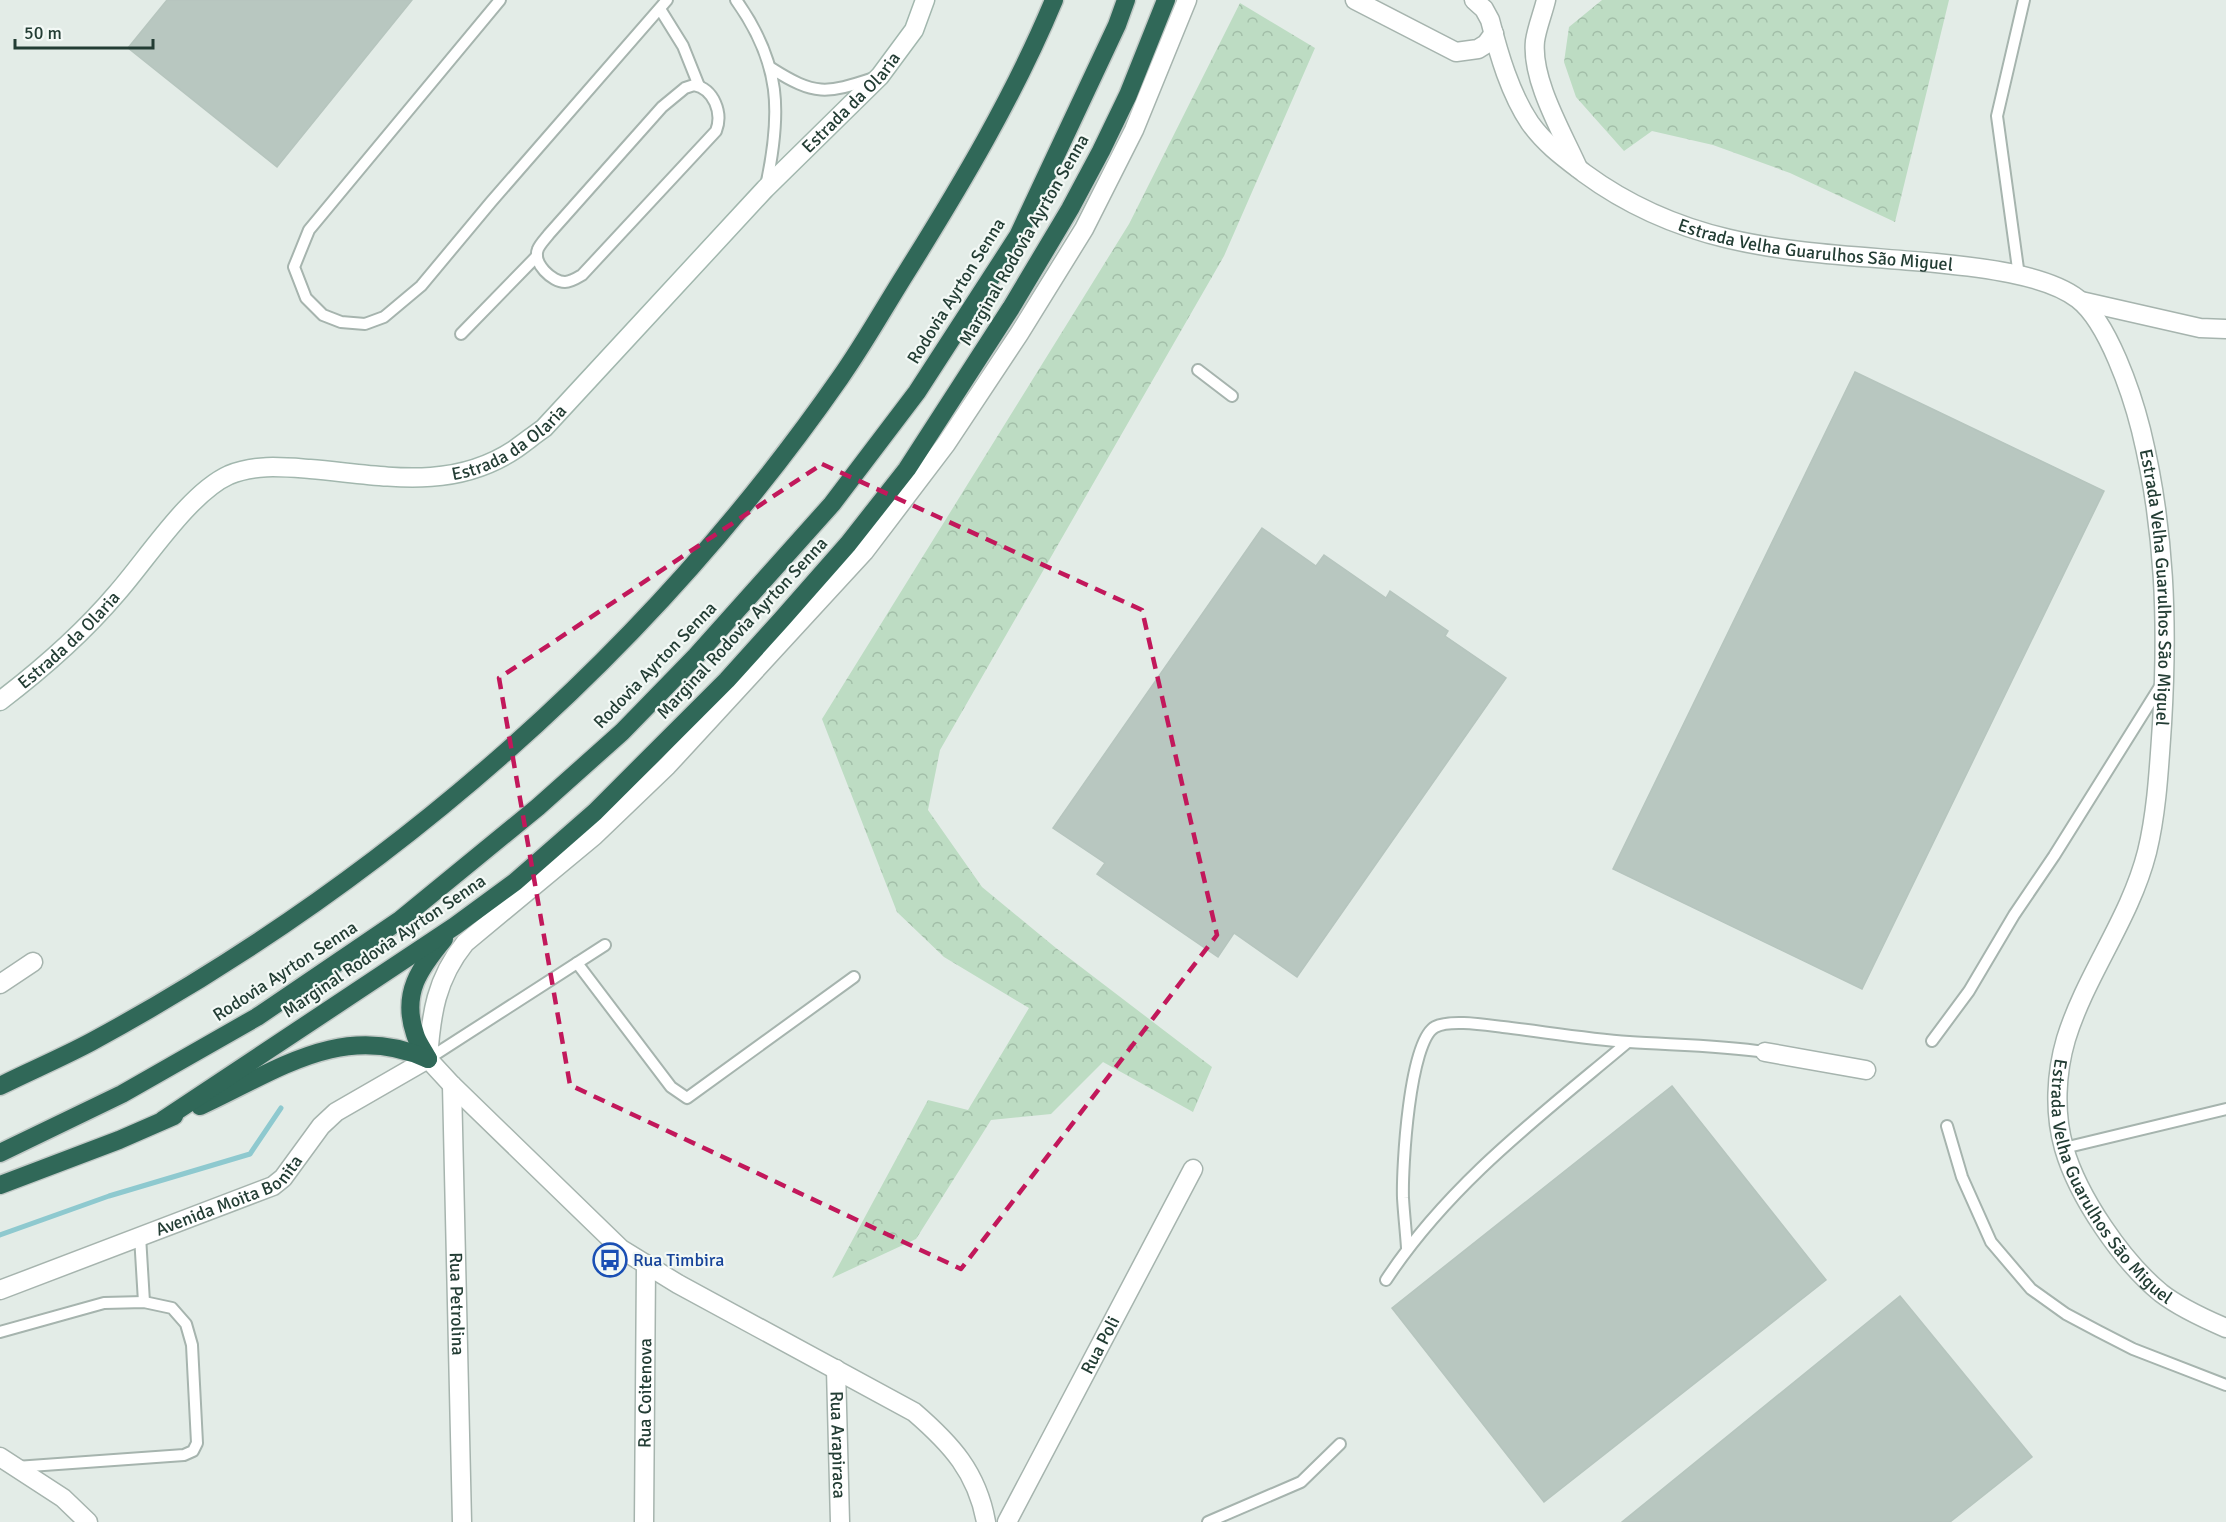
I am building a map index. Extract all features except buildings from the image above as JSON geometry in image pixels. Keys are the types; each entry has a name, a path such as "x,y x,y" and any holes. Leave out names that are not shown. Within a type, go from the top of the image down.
{"highway":[{"path":"0,1086 89,1042 204,976 306,909 418,825 521,739 629,635 739,512 841,377 963,181 1038,38 1054,0"},
{"name":"Rodovia Ayrton Senna","path":"0,1153 122,1094 257,1017 400,920 538,807 622,732 696,656 832,504 917,392 1018,236 1117,25 1126,0"},
{"name":"Marginal Rodovia Ayrton Senna","path":"163,1120 455,926 515,882 595,812 727,680 848,544 907,469 1011,308 1070,209 1101,151 1128,94 1166,0"},
{"path":"428,1059 415,1034 411,1011 414,982 423,965 455,926"},
{"path":"0,1185 201,1106 292,1061 327,1049 356,1045 376,1046 404,1050 428,1059"}],"street":[{"name":"Estrada da Olaria","path":"0,701 30,678 77,635 117,594 161,539 209,486 231,474 274,466 400,479 435,478 470,470 513,451 544,428 765,189 880,76 914,30 925,0"},
{"name":"Marginal Rodovia Ayrton Senna","path":"428,1059 430,1023 441,980 453,958 465,943 594,836 667,766 864,552 946,444 1019,334 1084,229 1134,130 1187,0"},
{"path":"1355,0 1456,52 1478,49 1486,44 1494,33"},
{"name":"Estrada Velha Guarulhos São Miguel","path":"1474,0 1484,9 1490,20 1513,92 1529,120 1558,155 1630,203 1689,229 1740,242 1797,252 1964,266 2055,285 2081,301 2103,330 2120,368 2140,427 2159,517 2165,595 2159,776 2147,851 2130,902 2092,976 2067,1035 2059,1070 2058,1108 2064,1148 2080,1186 2124,1256 2163,1294 2226,1328"},
{"path":"1546,0 1535,40 1535,60 1541,85 1578,168"},
{"path":"2081,301 2200,328 2226,329"},
{"path":"0,984 33,962"},
{"path":"1765,1052 1866,1070"},
{"path":"428,1059 621,1249 678,1284 914,1412 945,1439 969,1473 986,1522"},
{"name":"Avenida Moita Bonita","path":"0,1290 273,1186 283,1178 321,1126 336,1112 428,1059"},
{"name":"Rua Petrolina","path":"452,1085 462,1522"},
{"name":"Rua Poli","path":"1006,1522 1193,1169"},
{"name":"Rua Coitenova","path":"644,1522 646,1264"},
{"name":"Rua Arapiraca","path":"836,1369 840,1522"},
{"path":"0,1456 63,1498 88,1522"}],"lane":[{"path":"500,0 309,230 294,267 306,298 323,315 340,322 365,324 384,317 421,286 491,202 664,4 699,86"},
{"path":"736,0 744,11 771,68 775,99 774,148 765,189"},
{"path":"2019,276 1997,116 2024,0"},
{"path":"771,68 793,82 821,91 842,88 880,76"},
{"path":"699,86 706,90 717,106 720,116 716,131 582,274 565,282 557,280 540,267 538,249 549,234 662,106 685,88 699,86"},
{"path":"461,334 537,256"},
{"path":"1198,370 1232,396"},
{"path":"1932,1041 1969,991 2014,915 2060,846 2164,679"},
{"path":"428,1059 605,945"},
{"path":"577,963 671,1087 687,1098 854,977"},
{"path":"1407,1248 1403,1197 1412,1083 1419,1052 1426,1037 1435,1027 1453,1023 1484,1025 1628,1041 1734,1047 1765,1052"},
{"path":"1386,1280 1407,1248 1470,1177 1504,1145 1628,1041"},
{"path":"2064,1148 2226,1109"},
{"path":"1947,1126 1962,1178 1991,1242 2031,1289 2066,1314 2133,1349 2226,1385"},
{"path":"140,1236 144,1302"},
{"path":"0,1332 104,1303 144,1302 172,1308 186,1324 192,1345 197,1443 193,1451 184,1455 16,1467"},
{"path":"1208,1522 1301,1482 1340,1444"}],"highlighted area":[{"path":"822,464 1142,610 1217,935 961,1269 570,1085 499,678"}],"green space":[{"path":"1602,0 1949,0 1895,222 1790,173 1713,145 1652,131 1624,151 1576,97 1564,62 1569,27"},
{"path":"1240,3 1315,48 1224,256 940,750 928,810 982,887 1056,948 1212,1067 1193,1112 1103,1062 1051,1114 991,1120 916,1239 832,1278 928,1100 968,1110 1029,1008 944,957 897,912 822,719 1129,224"}],"waterway":[{"path":"0,1235 109,1196 250,1154 281,1108"}],"place":[{"name":"Rua Timbira","path":"610,1260"}]}
